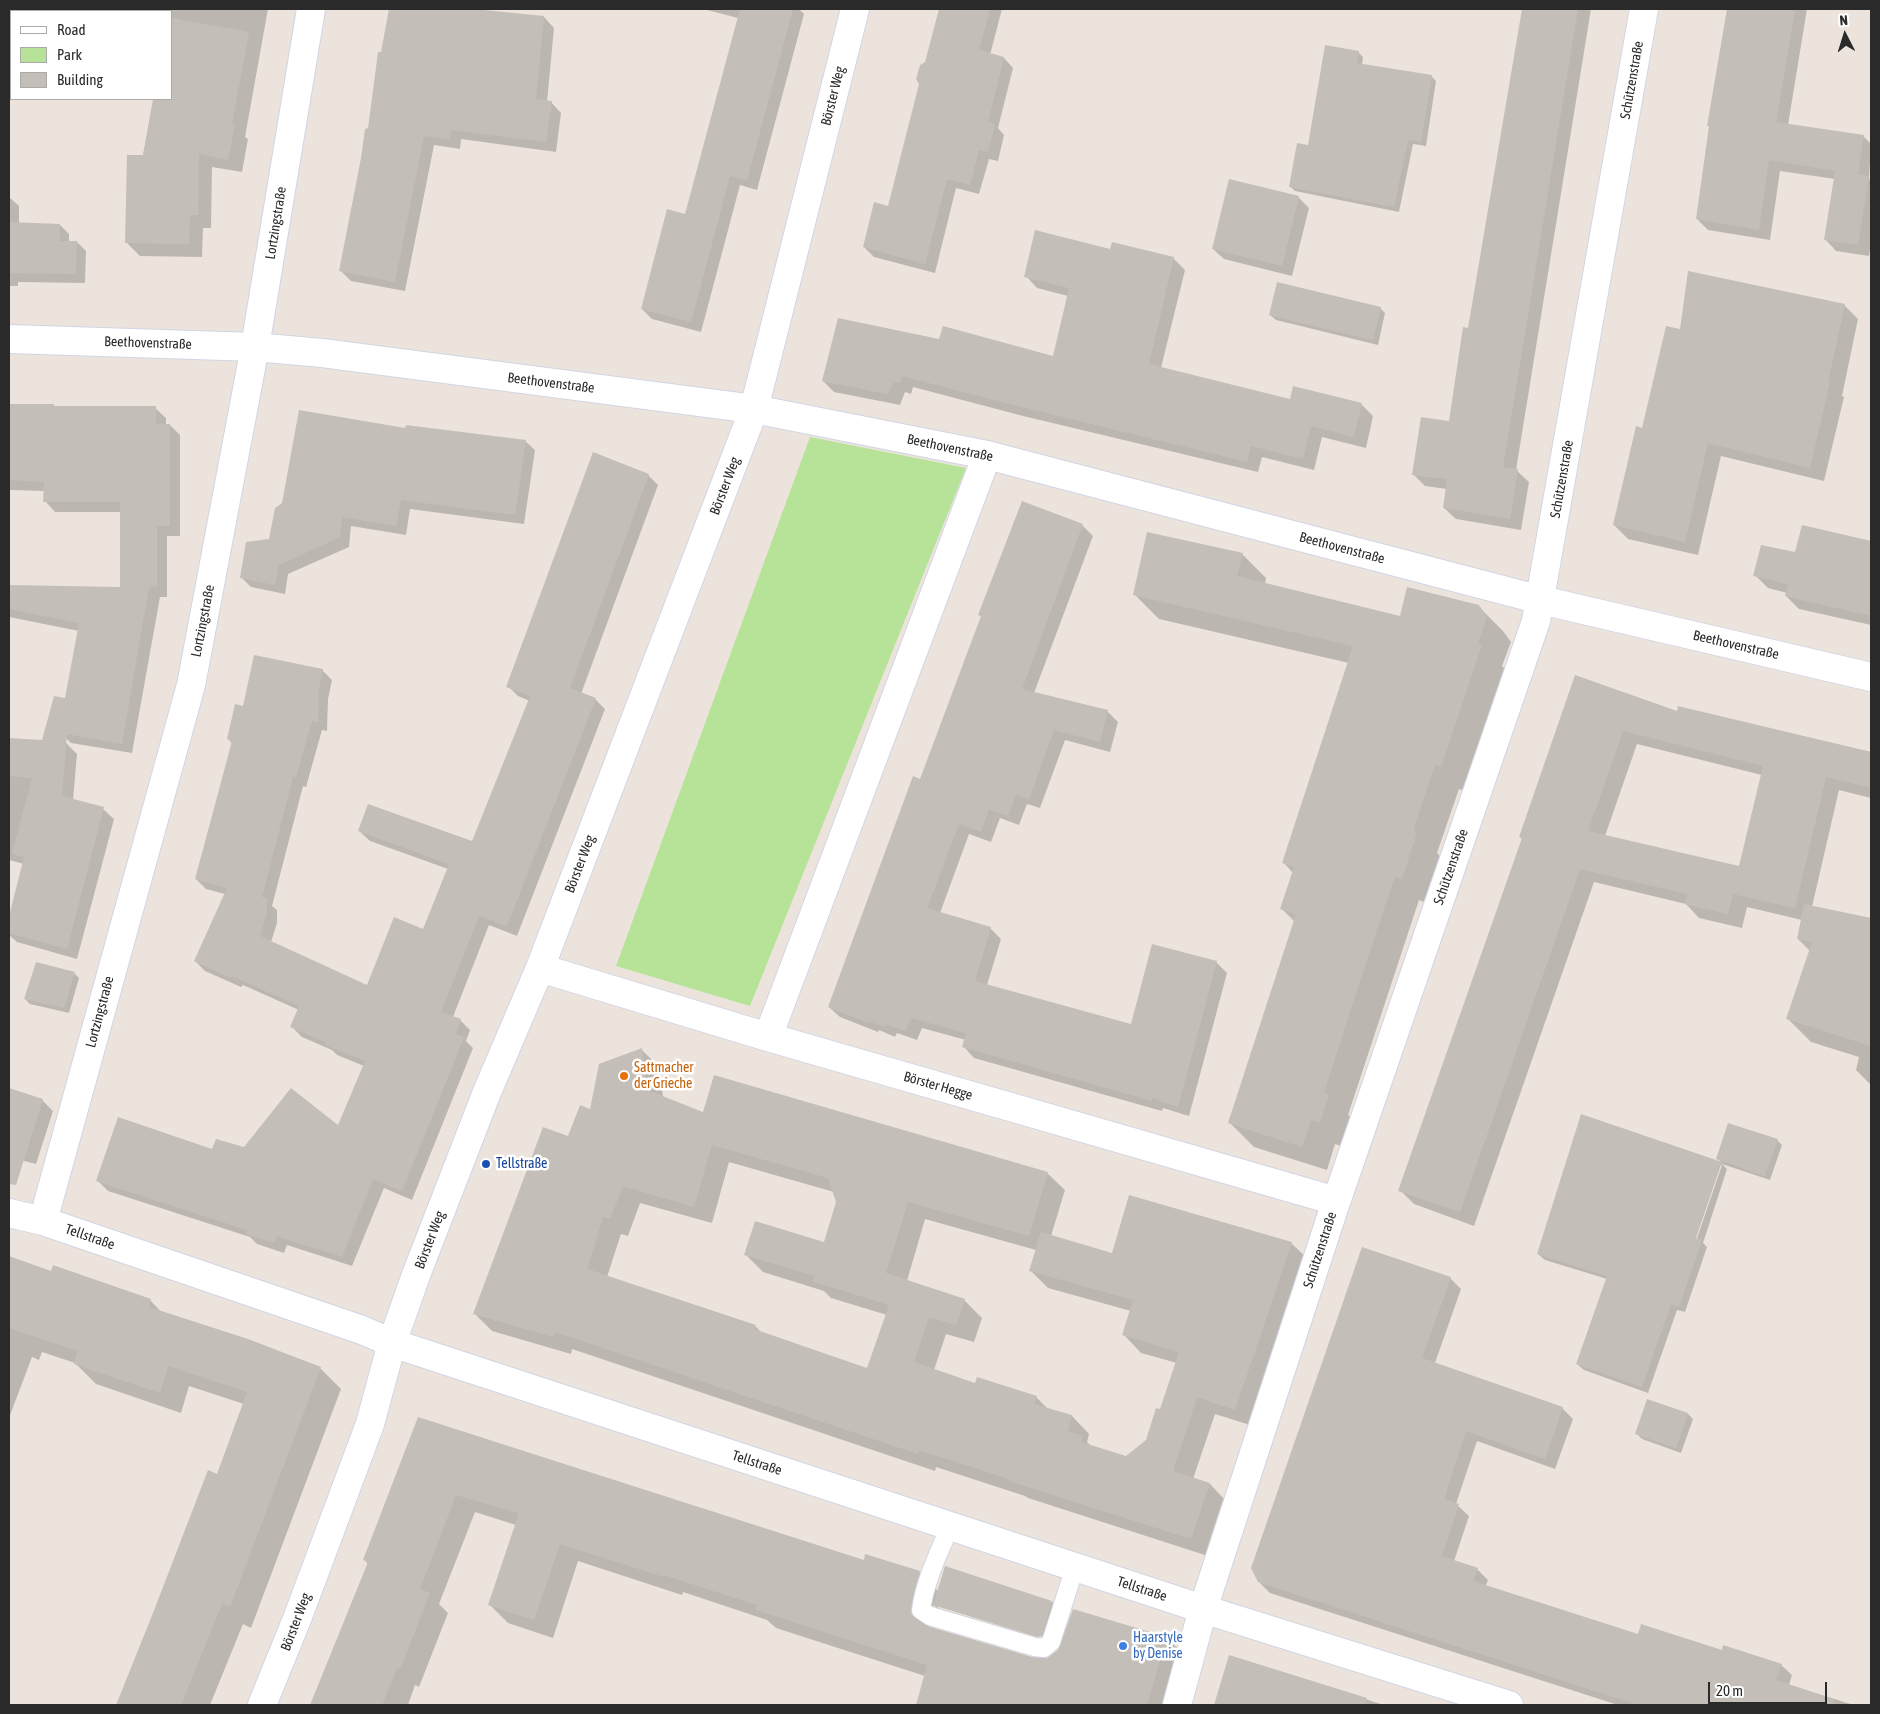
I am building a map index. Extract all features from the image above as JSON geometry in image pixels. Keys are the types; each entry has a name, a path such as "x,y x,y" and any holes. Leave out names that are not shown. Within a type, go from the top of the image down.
{"street":[{"name":"Lortzingstraße","path":"42,1221 191,685 255,347 311,9"},
{"name":"Börster Weg","path":"262,1705 297,1619 370,1424 392,1343 487,1092 540,968 754,409 855,9"},
{"name":"Schützenstraße","path":"1177,1705 1203,1609 1336,1202 1536,621 1644,9"},
{"name":"Beethovenstraße","path":"9,339 255,347 322,353 754,409 987,455 1540,600 1871,677"},
{"path":"768,1037 987,455"},
{"name":"Börster Hegge","path":"540,968 768,1037 1336,1202"},
{"name":"Tellstraße","path":"9,1213 42,1221 362,1330 392,1343 1203,1609 1509,1705"}],"lane":[{"path":"950,1526 923,1598 921,1610 930,1616 1035,1648 1044,1648 1052,1642 1075,1567"}],"green space":[{"path":"810,437 966,468 750,1006 616,966"}],"building":[{"path":"389,9 474,9 544,16 536,99 552,101 546,142 451,130 450,139 424,136 395,282 339,271 365,129 368,128 378,52 381,52"},
{"path":"740,9 793,9 747,180 730,176 691,322 641,309 667,209 685,214"},
{"path":"939,9 990,9 979,50 1004,57 988,122 995,124 988,152 979,150 970,185 947,179 925,264 863,247 874,202 888,206 919,84 916,79 920,65 925,62"},
{"path":"1522,9 1578,9 1503,467 1518,469 1510,519 1443,508 1447,479 1412,475 1421,417 1449,421 1463,327 1468,328"},
{"path":"1727,9 1795,9 1776,122 1864,135 1858,174 1869,176 1858,245 1824,240 1835,171 1769,160 1759,230 1696,219 1709,126 1707,126"},
{"path":"172,18 249,32 232,124 235,125 228,160 199,154 198,215 190,215 189,244 125,243 127,155 143,155 153,100 172,100"},
{"path":"1325,45 1359,51 1357,63 1432,75 1421,142 1408,140 1394,207 1289,187 1297,143 1308,145"},
{"path":"1229,179 1299,196 1282,266 1212,249"},
{"path":"9,222 60,224 60,241 77,241 76,274 9,273"},
{"path":"1035,230 1110,249 1112,242 1174,257 1149,364 1290,399 1293,386 1362,403 1354,437 1311,426 1303,459 1251,446 1247,462 902,376 900,383 894,382 888,394 822,381 838,318 939,339 943,326 1053,356 1069,288 1024,277"},
{"path":"1688,271 1845,304 1828,382 1830,382 1810,468 1708,443 1685,542 1613,525 1636,426 1642,428 1666,326 1680,329"},
{"path":"1277,282 1381,307 1373,340 1269,315"},
{"path":"9,404 156,406 156,424 170,424 170,526 157,526 157,587 149,587 122,744 67,734 62,796 104,807 67,949 9,933 9,916 24,857 12,854 32,778 9,776 9,738 42,740 54,696 65,698 79,623 9,609 9,585 120,587 120,502 43,502 44,482 9,480"},
{"path":"299,410 405,428 406,425 526,440 515,515 401,500 396,526 342,517 340,537 279,565 275,585 240,578 246,542 269,539 275,508 282,503"},
{"path":"593,452 649,474 570,688 596,698 507,926 479,916 441,1012 461,1019 456,1034 464,1037 402,1191 373,1179 342,1257 277,1236 274,1243 246,1234 247,1230 96,1181 118,1117 212,1149 216,1139 244,1147 291,1088 338,1125 365,1061 325,1045 327,1043 290,1027 299,1006 194,961 227,888 195,879 232,741 227,739 235,704 243,706 254,655 323,669 319,688 318,722 312,721 296,777 293,777 262,897 267,899 267,912 260,936 367,985 394,917 423,929 449,864 358,831 368,804 472,841 530,696 506,687"},
{"path":"1022,501 1083,524 1022,689 1108,710 1100,742 1054,730 1029,799 1016,794 1008,816 989,809 981,832 959,824 927,908 991,927 975,981 1131,1024 1152,944 1217,961 1178,1107 1152,1098 1152,1101 962,1047 966,1033 911,1018 906,1031 886,1024 885,1027 868,1021 868,1023 828,1007 913,776 920,779 981,616 978,615"},
{"path":"1802,525 1871,541 1871,616 1785,596 1788,584 1753,576 1761,545 1795,552"},
{"path":"1147,532 1243,553 1237,576 1400,616 1407,587 1479,605 1487,617 1478,644 1482,645 1441,767 1435,765 1413,831 1417,832 1402,879 1395,877 1383,911 1324,1092 1329,1094 1320,1123 1311,1120 1302,1147 1228,1123 1296,914 1280,909 1294,867 1282,863 1353,646 1133,595"},
{"path":"1575,675 1677,711 1678,706 1871,752 1871,788 1826,777 1795,908 1733,894 1728,914 1684,904 1687,894 1580,869 1460,1212 1398,1191 1522,838 1519,837","holes":["1623,731 1763,766 1739,866 1588,831"]},
{"path":"1804,904 1871,918 1871,1046 1786,1019 1812,942 1797,939"},
{"path":"36,962 75,972 64,1008 24,999"},
{"path":"642,1048 647,1090 703,1112 714,1075 1048,1172 1029,1236 908,1202 886,1273 965,1299 956,1325 929,1317 914,1362 975,1383 977,1377 1037,1396 1034,1404 1072,1415 1068,1432 1083,1436 1081,1442 1126,1456 1146,1440 1156,1408 1160,1409 1179,1352 1122,1335 1133,1300 1029,1271 1041,1232 1112,1253 1129,1195 1292,1242 1235,1410 1197,1397 1173,1471 1210,1483 1191,1539 919,1450 918,1454 555,1332 553,1337 473,1314 543,1127 568,1136 580,1105 590,1109 599,1064","holes":["712,1145 828,1178 836,1202 824,1242 755,1221 744,1255 814,1276 812,1281 889,1305 867,1368 754,1329 756,1325 587,1269 603,1217 610,1219 623,1186 694,1207"]},
{"path":"9,1088 43,1099 16,1185 9,1184"},
{"path":"1581,1114 1722,1162 1696,1238 1702,1240 1679,1307 1671,1304 1642,1387 1576,1364 1607,1276 1537,1254"},
{"path":"1728,1123 1778,1139 1765,1176 1716,1159"},
{"path":"1362,1247 1451,1277 1422,1358 1563,1407 1545,1459 1466,1431 1444,1499 1459,1504 1442,1556 1478,1568 1473,1581 1638,1634 1641,1624 1722,1650 1723,1645 1782,1664 1776,1680 1834,1699 1833,1705 1638,1705 1258,1582 1251,1568"},
{"path":"9,1256 51,1271 53,1265 151,1299 149,1307 248,1339 321,1367 230,1607 222,1604 181,1705 116,1705 208,1470 217,1474 247,1392 168,1366 160,1393 74,1364 78,1351 9,1328"},
{"path":"1647,1399 1688,1413 1676,1448 1635,1434"},
{"path":"418,1417 864,1560 865,1554 920,1571 911,1608 915,1619 927,1626 1032,1657 1047,1658 1058,1650 1073,1609 1167,1637 1147,1705 916,1705 927,1665 756,1610 757,1605 560,1544 534,1620 488,1605 519,1513 456,1495 420,1589 430,1593 400,1669 397,1668 382,1705 310,1705 368,1562 363,1560"},
{"path":"945,1566 1052,1601 1042,1636 1037,1637 933,1605"},
{"path":"1229,1655 1367,1698 1365,1705 1214,1705"}],"place":[{"name":"Sattmacher der Grieche","path":"624,1076"},
{"name":"Tellstraße","path":"486,1164"},
{"name":"Haarstyle by Denise","path":"1123,1646"}]}
